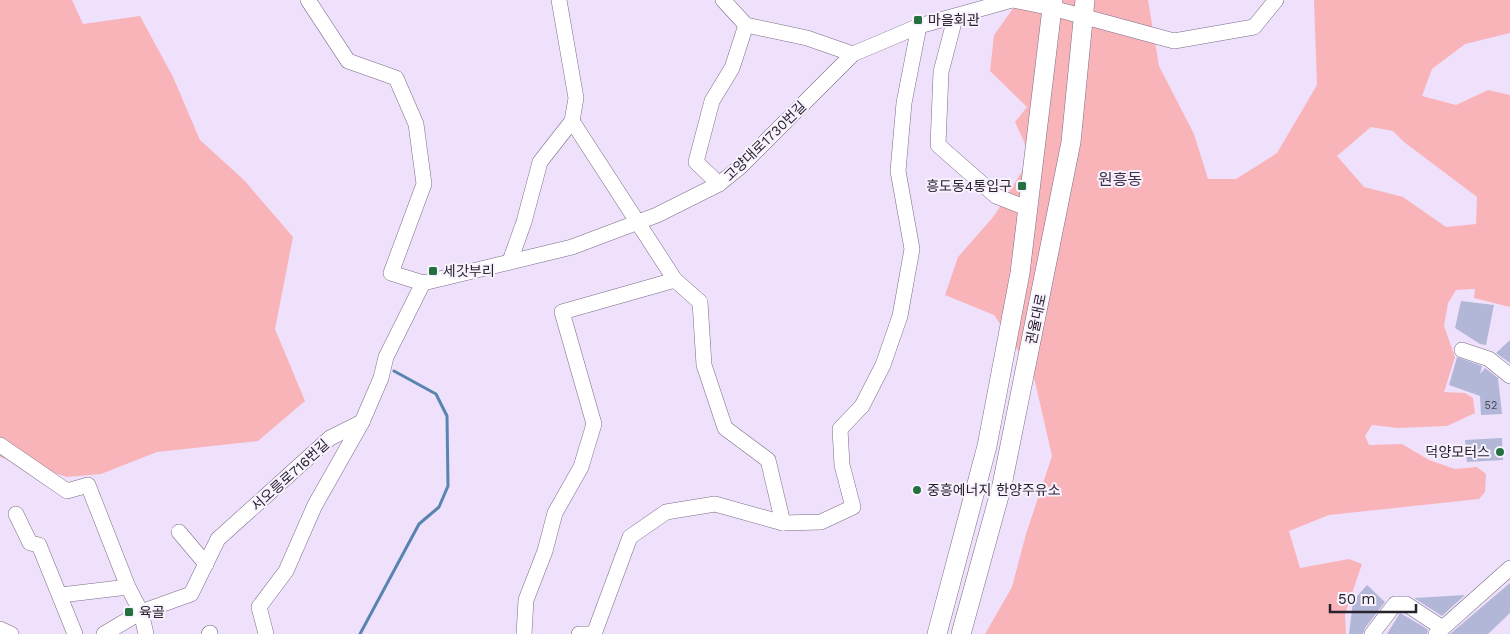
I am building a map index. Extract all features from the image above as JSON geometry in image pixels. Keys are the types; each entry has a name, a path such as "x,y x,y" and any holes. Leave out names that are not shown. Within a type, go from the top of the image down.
{"main road":[{"name":"권율대로","path":"937,634 988,446 1020,273 1053,4"},
{"name":"권율대로","path":"961,634 1002,484 1072,142 1084,8"}],"street":[{"path":"308,0 348,61 396,78 416,124 424,184 391,273 423,284 386,357 380,378 362,422"},
{"path":"510,261 524,222 540,162 572,120 576,98 559,0"},
{"path":"723,0 746,25 807,38 853,54"},
{"name":"고양대로1730번길","path":"423,284 572,247 638,223 719,184 740,167 853,54 919,26 955,18 1012,0 1084,8 1174,41 1254,28 1276,0"},
{"path":"955,18 941,72 938,144 996,196 1029,209"},
{"path":"719,184 696,162 712,101 732,68 746,25"},
{"path":"579,634 594,634 630,537 666,512 715,504 784,524 821,522 853,507 842,464 840,429 862,406 883,365 900,316 912,249 898,171 904,103 919,26"},
{"path":"572,120 675,280 700,302 704,365 725,428 768,460 784,524"},
{"path":"524,634 526,600 545,551 555,513 581,467 594,424 562,312 675,280"},
{"path":"1462,350 1489,359 1510,376"},
{"name":"서오릉로716번길","path":"104,634 141,612 191,594 218,539 330,438 362,422"},
{"name":"서오릉로716번길","path":"266,634 259,607 286,571 315,506 362,422"},
{"path":"0,444 67,491 88,485 128,587 141,612 146,634"},
{"path":"16,514 30,543 39,546 61,595 75,634"},
{"path":"179,532 206,564"},
{"path":"1372,634 1395,604 1406,604 1439,631 1510,568"},
{"path":"61,595 128,587"},
{"path":"0,629 11,634"}],"shaded area":[{"path":"0,0 72,0 83,24 140,16 173,77 200,140 244,180 293,237 275,329 305,401 258,441 157,452 101,474 67,477 0,457"},
{"path":"1019,0 1148,0 1159,66 1194,134 1208,179 1236,179 1277,153 1317,85 1314,0 1510,0 1510,33 1465,44 1432,69 1422,96 1456,105 1488,90 1510,95 1510,307 1474,298 1475,289 1456,290 1448,303 1444,326 1455,357 1444,392 1465,393 1473,398 1475,413 1447,426 1398,428 1372,425 1365,436 1369,445 1402,444 1429,460 1455,469 1477,467 1486,474 1485,492 1479,499 1329,515 1289,531 1300,568 1349,559 1362,564 1345,614 1346,634 985,634 1012,587 1026,534 1052,456 1033,373 994,315 945,295 958,257 994,216 1031,157 1015,122 1027,107 990,71 994,35","holes":["1371,127 1393,131 1404,142 1477,197 1476,224 1446,227 1403,197 1364,187 1337,156"]}],"building":[{"path":"1461,301 1494,305 1486,345 1480,344 1455,328"},
{"path":"1510,340 1510,363 1496,353"},
{"path":"1457,357 1482,366 1480,374 1485,368 1498,378 1502,414 1481,415 1480,396 1449,385"},
{"path":"1502,438 1503,460 1467,462 1465,440"},
{"path":"1510,583 1510,613 1488,634 1450,634"},
{"path":"1367,585 1385,602 1365,628 1363,634 1349,634 1353,601"},
{"path":"1465,595 1442,616 1414,598"},
{"path":"1400,613 1428,630 1427,634 1387,634"}],"waterway":[{"path":"360,634 419,524 439,507 448,486 447,416 436,394 394,371"}],"place":[{"name":"마을회관","path":"918,20"},
{"name":"흥도동4통입구","path":"1022,186"},
{"name":"세갓부리","path":"433,271"},
{"name":"덕양모터스","path":"1500,452"},
{"name":"중흥에너지 한양주유소","path":"917,490"},
{"name":"육골","path":"129,612"}],"district":[{"name":"원흥동","path":"1120,179"}]}
